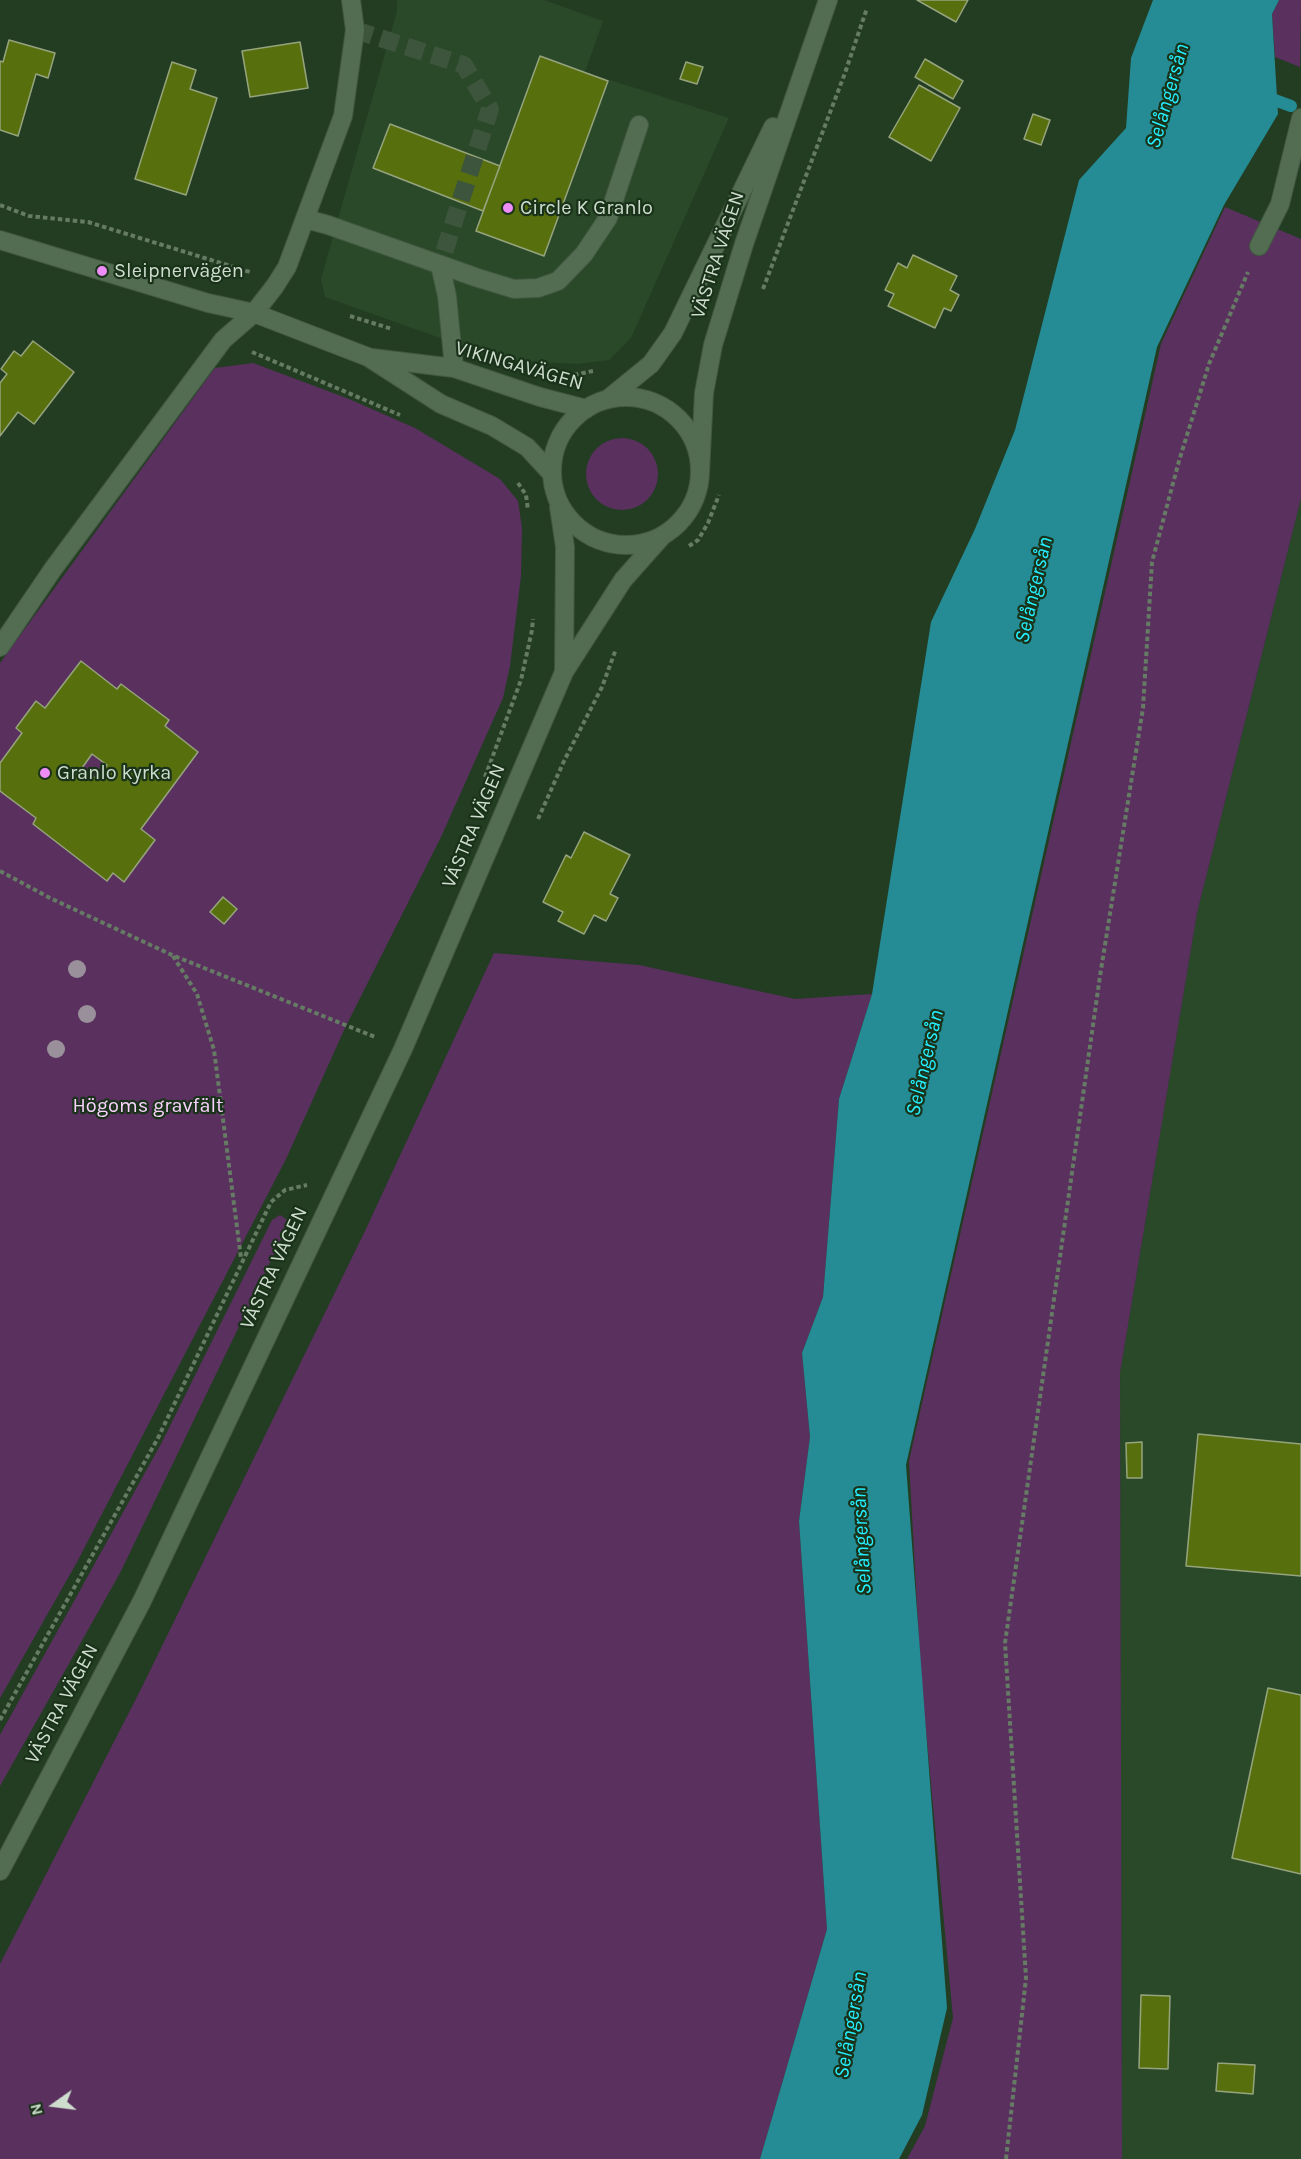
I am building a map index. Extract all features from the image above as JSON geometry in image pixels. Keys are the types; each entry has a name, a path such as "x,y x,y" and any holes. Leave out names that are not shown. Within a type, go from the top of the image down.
{"street":[{"path":"0,647 52,569 223,340 254,313 287,267 343,116 355,30 351,0"},
{"name":"VÄSTRA VÄGEN","path":"700,473 704,393 713,345 744,244 828,0"},
{"name":"VÄSTRA VÄGEN","path":"608,399 651,364 673,333 807,57"},
{"path":"1258,246 1280,204 1301,118"},
{"path":"306,219 514,289 538,288 558,281 584,254 608,218 639,125"},
{"name":"VIKINGAVÄGEN","path":"0,240 208,303 254,313 368,357 441,404 492,426 528,447 552,474"},
{"path":"440,265 447,296 454,368"},
{"name":"VIKINGAVÄGEN","path":"368,357 454,368 540,397 586,409"},
{"path":"626,397 644,399 666,409 680,420 691,435 696,447 700,473 697,490 690,507 683,519 663,535 648,542 614,545 591,537 577,527 559,503 553,485 554,453 558,441 571,421 586,409 608,399 626,397"},
{"name":"VÄSTRA VÄGEN","path":"559,503 566,547 564,672"},
{"name":"VÄSTRA VÄGEN","path":"0,1871 142,1601 403,1049 564,672 623,580 663,535"}],"path":[{"path":"1005,2159 1026,1978 1005,1643 1100,976 1143,708 1152,562 1179,461 1209,364 1258,246"},
{"path":"223,340 405,417"},
{"path":"567,376 603,368"},
{"path":"515,479 526,495 530,518"},
{"path":"482,784 521,680 532,630 533,609"},
{"path":"0,870 50,898 172,955 375,1037 380,1026"},
{"path":"172,955 197,994 214,1050 242,1260"},
{"path":"0,1720 158,1438 271,1202 285,1190 312,1184"}],"shaded area":[{"path":"397,0 544,0 603,21 585,72 729,118 631,338 609,360 577,364 502,360 325,297 321,279 397,11"},
{"path":"1301,498 1301,2159 1122,2159 1120,1373 1197,913"}],"green space":[{"path":"1279,0 1301,0 1300,67 1275,57 1272,14"},
{"path":"1225,207 1301,239 1301,498 1197,913 1120,1373 1122,2159 907,2159 925,2126 953,2018 921,1677 909,1461 1161,344"},
{"name":"Högoms gravfält","path":"253,363 349,399 415,428 500,479 518,501 522,528 521,576 510,666 503,698 441,837 345,1028 286,1159 77,1562 0,1698 0,663 215,368"},
{"path":"622,438 642,444 652,454 658,474 652,494 642,504 622,510 602,504 592,494 586,474 592,454 602,444"},
{"path":"494,953 639,965 795,999 872,994 839,1099 823,1297 802,1353 810,1437 799,1521 827,1929 760,2159 0,2159 0,1964 141,1689 365,1231"},
{"path":"280,1215 286,1219 288,1225 120,1573 0,1786 0,1735 162,1442 272,1220"}],"water":[{"name":"Selångersån","path":"1153,0 1279,0 1272,14 1278,114 1224,205 1157,347 906,1465 947,2008 922,2115 899,2159 760,2159 827,1929 799,1521 810,1437 802,1353 823,1297 839,1099 872,994 931,622 975,529 1015,430 1079,180 1126,128 1131,58"}],"building":[{"path":"917,0 968,0 956,22"},
{"path":"9,40 55,53 48,78 36,74 18,136 0,130 0,61 3,62"},
{"path":"300,42 308,88 250,97 242,51"},
{"path":"540,56 608,81 544,256 476,231"},
{"path":"925,59 963,81 953,99 915,77"},
{"path":"172,62 196,70 190,89 217,98 186,195 135,179"},
{"path":"686,62 703,67 697,84 680,79"},
{"path":"919,85 960,108 931,161 889,137"},
{"path":"1033,114 1050,120 1041,145 1024,139"},
{"path":"390,124 500,166 483,211 373,168"},
{"path":"913,255 957,276 950,290 959,295 951,311 944,308 935,328 888,306 894,294 885,290 898,263 907,268"},
{"path":"33,341 74,372 34,424 18,412 0,436 0,383 7,374 1,369 14,351 21,356"},
{"name":"Granlo kyrka","path":"81,661 117,689 121,684 169,720 165,726 198,752 141,829 155,840 124,882 113,873 107,881 33,824 36,818 0,791 0,763 22,733 16,728 36,701 45,708","holes":["92,754 107,765 97,779 82,768"]},
{"path":"584,832 630,855 610,894 618,898 606,921 594,915 584,934 558,921 563,912 543,902 566,855 571,858"},
{"path":"223,897 237,909 224,924 210,912"},
{"path":"1198,1434 1301,1444 1301,1576 1186,1566"},
{"path":"1142,1442 1142,1478 1127,1478 1126,1443"},
{"path":"1268,1688 1301,1695 1301,1874 1232,1858"},
{"path":"1141,1995 1170,1996 1168,2069 1139,2068"},
{"path":"1218,2063 1255,2065 1253,2094 1216,2091"}],"waterway":[{"path":"1261,95 1291,106"}],"tunnel":[{"path":"355,30 464,65 490,109 440,265"}],"place":[{"name":"Circle K Granlo","path":"508,208"},
{"name":"Sleipnervägen","path":"102,271"},
{"name":"Granlo kyrka","path":"45,773"}]}
